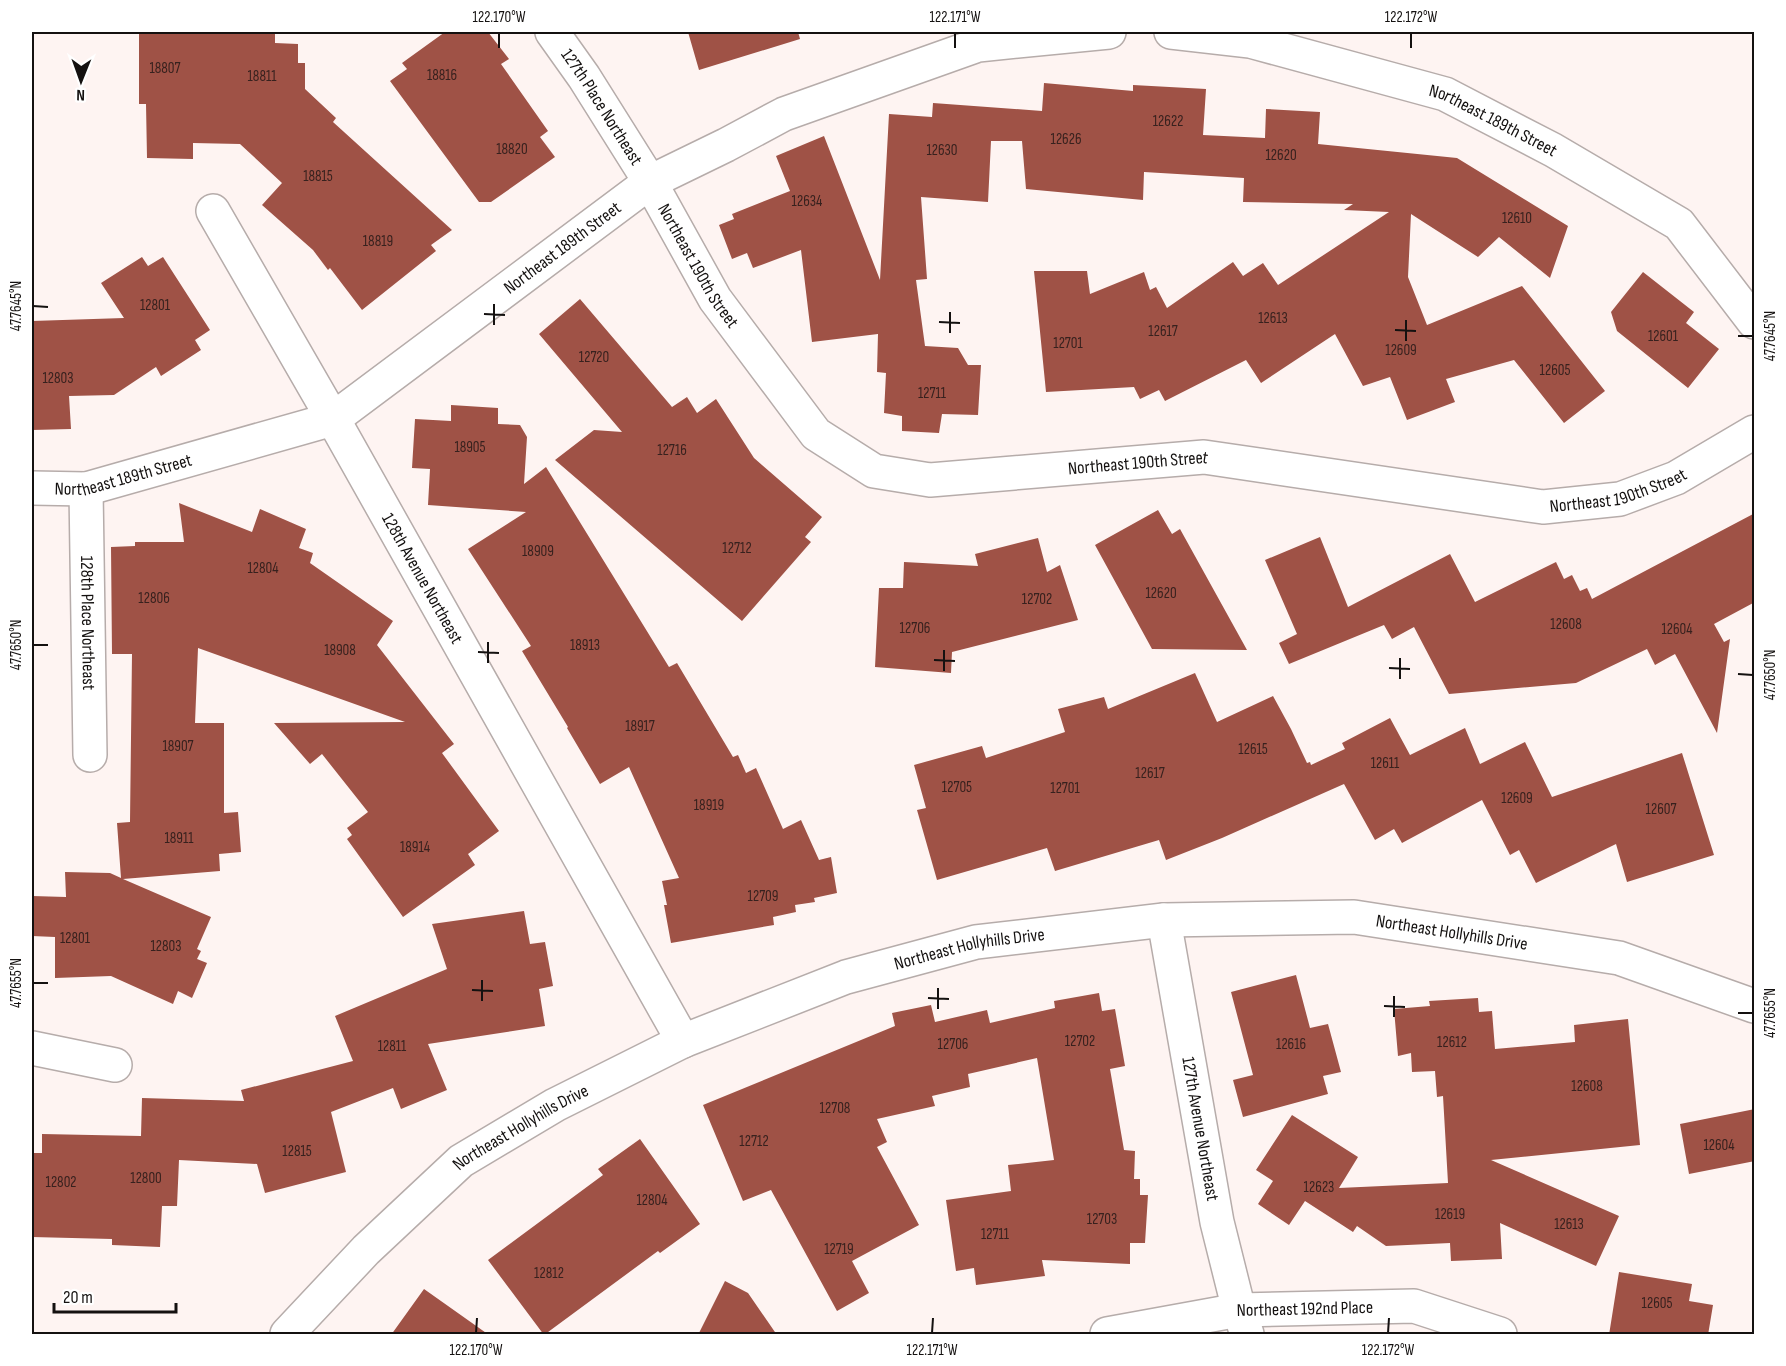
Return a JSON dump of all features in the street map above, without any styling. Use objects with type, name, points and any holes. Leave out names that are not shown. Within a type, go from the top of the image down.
[{"type":"street","name":"127th Place Northeast","points":[[552,32],[584,76],[650,182]]},
{"type":"street","name":"Northeast 189th Street","points":[[32,488],[86,489],[333,419],[650,182],[784,114],[978,45],[1109,32]]},
{"type":"street","name":"Northeast 189th Street","points":[[1171,32],[1250,41],[1445,94],[1553,150],[1679,224],[1755,322]]},
{"type":"street","name":"Northeast 190th Street","points":[[650,182],[715,299],[816,434],[874,471],[930,480],[1204,457],[1543,507],[1620,499],[1676,478],[1755,432]]},
{"type":"street","name":"128th Avenue Northeast","points":[[213,212],[333,419],[683,1041]]},
{"type":"street","name":"128th Place Northeast","points":[[86,489],[90,755]]},
{"type":"street","name":"Northeast Hollyhills Drive","points":[[288,1335],[366,1250],[461,1161],[555,1105],[683,1041],[846,977],[976,942],[1164,920],[1354,917],[1619,958],[1755,1006]]},
{"type":"street","name":"127th Avenue Northeast","points":[[1164,920],[1217,1222],[1243,1322]]},
{"type":"street","points":[[32,1048],[115,1065]]},
{"type":"street","name":"Northeast 192nd Place","points":[[1107,1335],[1414,1306],[1500,1335]]},
{"type":"building","points":[[139,32],[275,32],[275,43],[298,44],[298,63],[305,63],[305,89],[336,118],[333,122],[452,230],[431,245],[436,251],[362,310],[313,250],[262,205],[282,183],[240,144],[193,143],[193,159],[147,158],[146,104],[139,104]]},
{"type":"building","points":[[445,32],[488,32],[509,59],[501,64],[548,131],[540,137],[555,157],[491,202],[479,202],[390,81],[407,69],[402,63]]},
{"type":"building","points":[[688,32],[798,32],[800,39],[699,70]]},
{"type":"building","points":[[1044,83],[1133,91],[1133,85],[1206,89],[1203,135],[1265,138],[1266,109],[1320,112],[1318,144],[1457,158],[1568,226],[1550,278],[1499,237],[1478,257],[1411,214],[1408,277],[1427,325],[1522,286],[1605,391],[1564,423],[1514,360],[1446,379],[1455,402],[1407,420],[1390,377],[1363,386],[1335,334],[1261,383],[1246,360],[1165,401],[1159,390],[1140,399],[1134,387],[1046,392],[1034,271],[1087,271],[1090,294],[1144,272],[1150,290],[1156,287],[1167,308],[1233,262],[1243,276],[1263,263],[1278,285],[1389,212],[1344,210],[1353,204],[1243,202],[1244,178],[1144,172],[1143,200],[1026,189],[1022,141],[991,141],[988,202],[921,197],[927,279],[916,280],[925,346],[958,348],[968,365],[981,365],[978,415],[942,414],[939,433],[902,431],[902,416],[884,413],[886,373],[877,372],[878,334],[812,342],[801,250],[753,268],[747,253],[732,259],[719,225],[734,219],[732,214],[790,191],[776,156],[824,136],[880,280],[889,114],[932,117],[933,103],[1042,111]]},
{"type":"building","points":[[142,257],[148,266],[163,257],[210,330],[195,340],[201,350],[161,376],[156,367],[114,395],[69,396],[71,429],[32,430],[32,321],[124,318],[101,283]]},
{"type":"building","points":[[1643,272],[1694,312],[1686,323],[1719,349],[1688,388],[1617,331],[1611,312]]},
{"type":"building","points":[[580,299],[672,407],[687,397],[697,413],[716,399],[754,458],[822,517],[805,537],[811,542],[742,621],[555,460],[594,430],[622,432],[539,334]]},
{"type":"building","points":[[451,405],[498,408],[498,424],[520,425],[527,437],[524,484],[546,467],[669,667],[677,663],[733,757],[738,755],[746,773],[756,768],[783,829],[801,820],[819,860],[831,857],[837,893],[814,898],[815,902],[795,905],[796,912],[773,917],[774,925],[671,943],[662,881],[679,878],[629,767],[600,784],[522,651],[531,646],[468,549],[526,512],[428,505],[430,469],[412,468],[415,419],[451,421]]},
{"type":"building","points":[[179,503],[252,532],[260,509],[306,529],[299,548],[313,553],[310,563],[393,621],[377,645],[454,744],[442,753],[499,831],[468,854],[475,865],[403,917],[347,839],[352,835],[347,828],[368,812],[322,754],[310,764],[274,723],[405,722],[198,648],[195,723],[224,723],[224,813],[238,812],[241,852],[219,854],[220,871],[123,879],[211,917],[197,949],[201,951],[197,959],[207,963],[192,998],[178,991],[173,1004],[111,976],[55,978],[55,937],[32,936],[32,896],[66,897],[65,872],[110,873],[121,878],[117,823],[130,822],[132,654],[112,654],[111,547],[135,546],[135,542],[184,542]]},
{"type":"building","points":[[1158,510],[1172,534],[1180,529],[1247,650],[1152,649],[1095,545]]},
{"type":"building","points":[[1755,513],[1755,602],[1714,624],[1724,642],[1730,639],[1717,733],[1675,654],[1655,665],[1647,649],[1576,683],[1449,694],[1414,627],[1392,639],[1384,625],[1289,664],[1279,643],[1297,634],[1265,560],[1320,537],[1348,607],[1450,554],[1475,602],[1556,562],[1564,579],[1572,575],[1580,591],[1587,588],[1592,599]]},
{"type":"building","points":[[1038,538],[1047,572],[1060,565],[1078,620],[952,652],[951,673],[875,667],[879,588],[903,588],[904,562],[978,566],[975,554]]},
{"type":"building","points":[[1195,673],[1217,722],[1273,696],[1307,763],[1310,762],[1311,765],[1345,749],[1342,743],[1390,718],[1410,755],[1465,728],[1480,764],[1525,742],[1552,797],[1682,753],[1714,855],[1627,882],[1616,844],[1536,883],[1519,850],[1510,855],[1482,800],[1402,843],[1394,829],[1375,840],[1344,784],[1166,860],[1159,840],[1055,871],[1047,848],[937,880],[917,810],[926,808],[914,765],[982,746],[986,758],[1065,732],[1058,709],[1104,697],[1108,709]]},
{"type":"building","points":[[524,911],[530,944],[545,942],[553,986],[539,989],[545,1026],[428,1044],[447,1090],[401,1109],[393,1088],[331,1112],[346,1172],[265,1193],[257,1164],[179,1160],[177,1206],[162,1206],[160,1247],[112,1245],[112,1239],[32,1237],[32,1153],[42,1153],[42,1134],[141,1136],[142,1098],[244,1101],[241,1090],[353,1061],[335,1016],[447,969],[432,924]]},
{"type":"building","points":[[1296,975],[1310,1028],[1328,1024],[1341,1072],[1323,1076],[1328,1094],[1243,1117],[1233,1080],[1253,1075],[1231,992]]},
{"type":"building","points":[[1099,993],[1102,1011],[1115,1009],[1125,1066],[1110,1069],[1124,1150],[1135,1151],[1134,1179],[1140,1179],[1140,1195],[1148,1195],[1145,1243],[1130,1243],[1130,1264],[1042,1260],[1045,1276],[976,1285],[974,1268],[956,1271],[946,1200],[1011,1191],[1008,1165],[1054,1160],[1037,1058],[968,1074],[970,1087],[932,1096],[935,1106],[877,1119],[887,1142],[877,1147],[919,1225],[852,1261],[869,1293],[837,1311],[771,1190],[743,1201],[703,1105],[895,1026],[892,1013],[931,1005],[935,1022],[987,1010],[990,1023],[1055,1008],[1054,1001]]},
{"type":"building","points":[[1478,998],[1479,1012],[1492,1011],[1495,1049],[1575,1042],[1574,1025],[1628,1019],[1640,1145],[1491,1160],[1619,1216],[1596,1266],[1500,1223],[1502,1259],[1451,1261],[1450,1243],[1386,1246],[1357,1226],[1353,1232],[1305,1201],[1289,1225],[1258,1204],[1273,1181],[1256,1170],[1292,1115],[1358,1157],[1339,1188],[1448,1183],[1443,1096],[1437,1097],[1435,1071],[1412,1072],[1411,1053],[1398,1056],[1394,1009],[1430,1006],[1429,1001]]},
{"type":"building","points":[[1755,1109],[1755,1161],[1689,1174],[1680,1124]]},
{"type":"building","points":[[640,1139],[700,1224],[660,1253],[658,1251],[544,1335],[488,1260],[603,1175],[598,1169]]},
{"type":"building","points":[[1619,1272],[1692,1284],[1689,1301],[1713,1305],[1708,1335],[1609,1335]]},
{"type":"building","points":[[725,1281],[748,1293],[777,1335],[698,1335]]},
{"type":"building","points":[[424,1289],[489,1335],[391,1335]]}]
